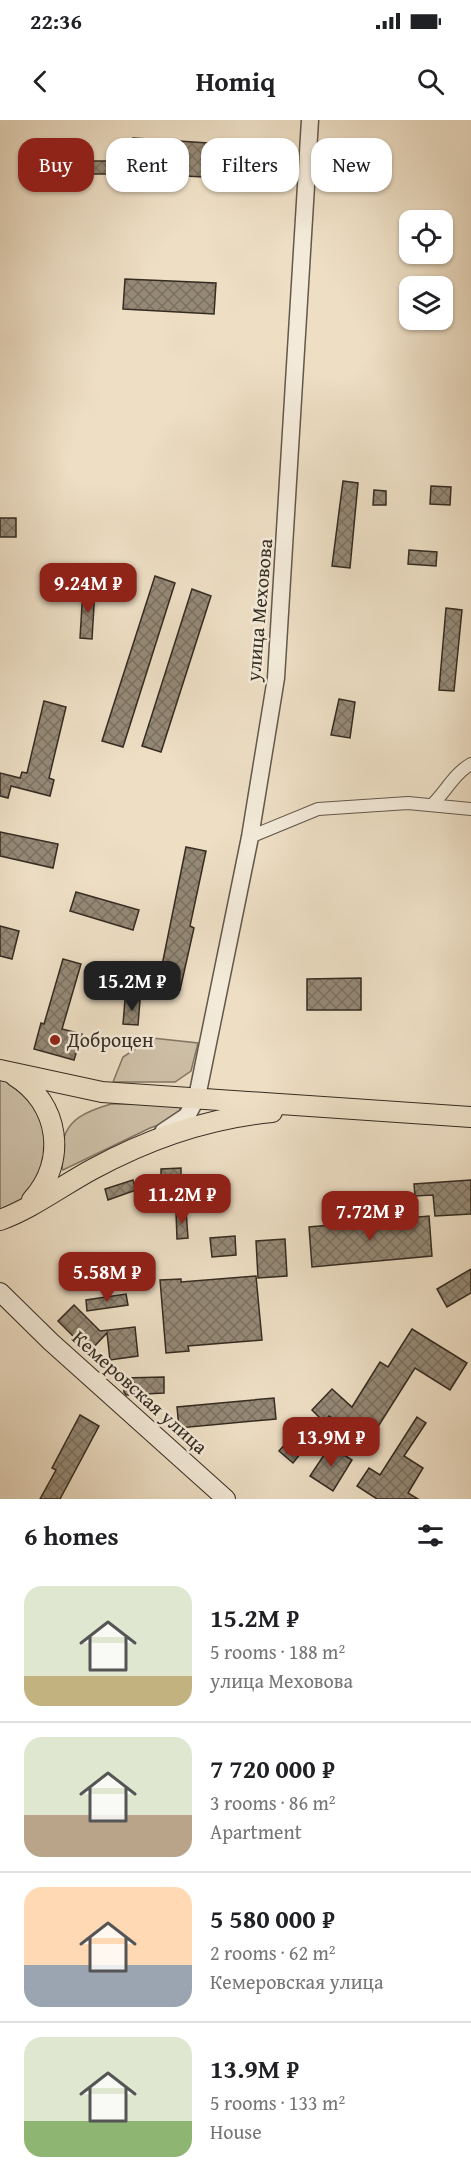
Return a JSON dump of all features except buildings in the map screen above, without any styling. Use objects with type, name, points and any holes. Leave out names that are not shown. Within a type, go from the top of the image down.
[{"type":"main road","points":[[3,1071],[102,1092],[471,1117]]},
{"type":"main road","points":[[3,1071],[28,1085],[45,1105],[54,1130],[54,1156],[46,1182],[39,1193],[19,1211]]},
{"type":"main road","points":[[0,1220],[94,1168],[147,1142],[194,1125],[237,1115],[281,1111],[362,1110]]},
{"type":"main road","name":"Кемеровская улица","points":[[0,1292],[51,1342],[226,1499]]},
{"type":"street","name":"улица Меховова","points":[[197,1097],[250,837],[276,678],[310,120]]},
{"type":"street","points":[[433,804],[448,789],[460,770],[471,764]]},
{"type":"street","points":[[250,837],[318,809],[366,804],[433,804],[471,809]]},
{"type":"street","points":[[147,1142],[187,1116],[197,1097]]},
{"type":"shaded area","points":[[152,1038],[198,1043],[191,1071],[175,1082],[113,1082],[123,1057]]},
{"type":"shaded area","points":[[0,1078],[17,1087],[30,1100],[39,1115],[44,1131],[45,1149],[42,1166],[35,1182],[22,1199],[0,1212]]},
{"type":"shaded area","points":[[111,1104],[180,1104],[180,1113],[173,1120],[150,1128],[63,1170],[60,1156],[64,1137],[72,1123],[86,1113]]},
{"type":"place","name":"Доброцен","points":[[55,1040]]}]
